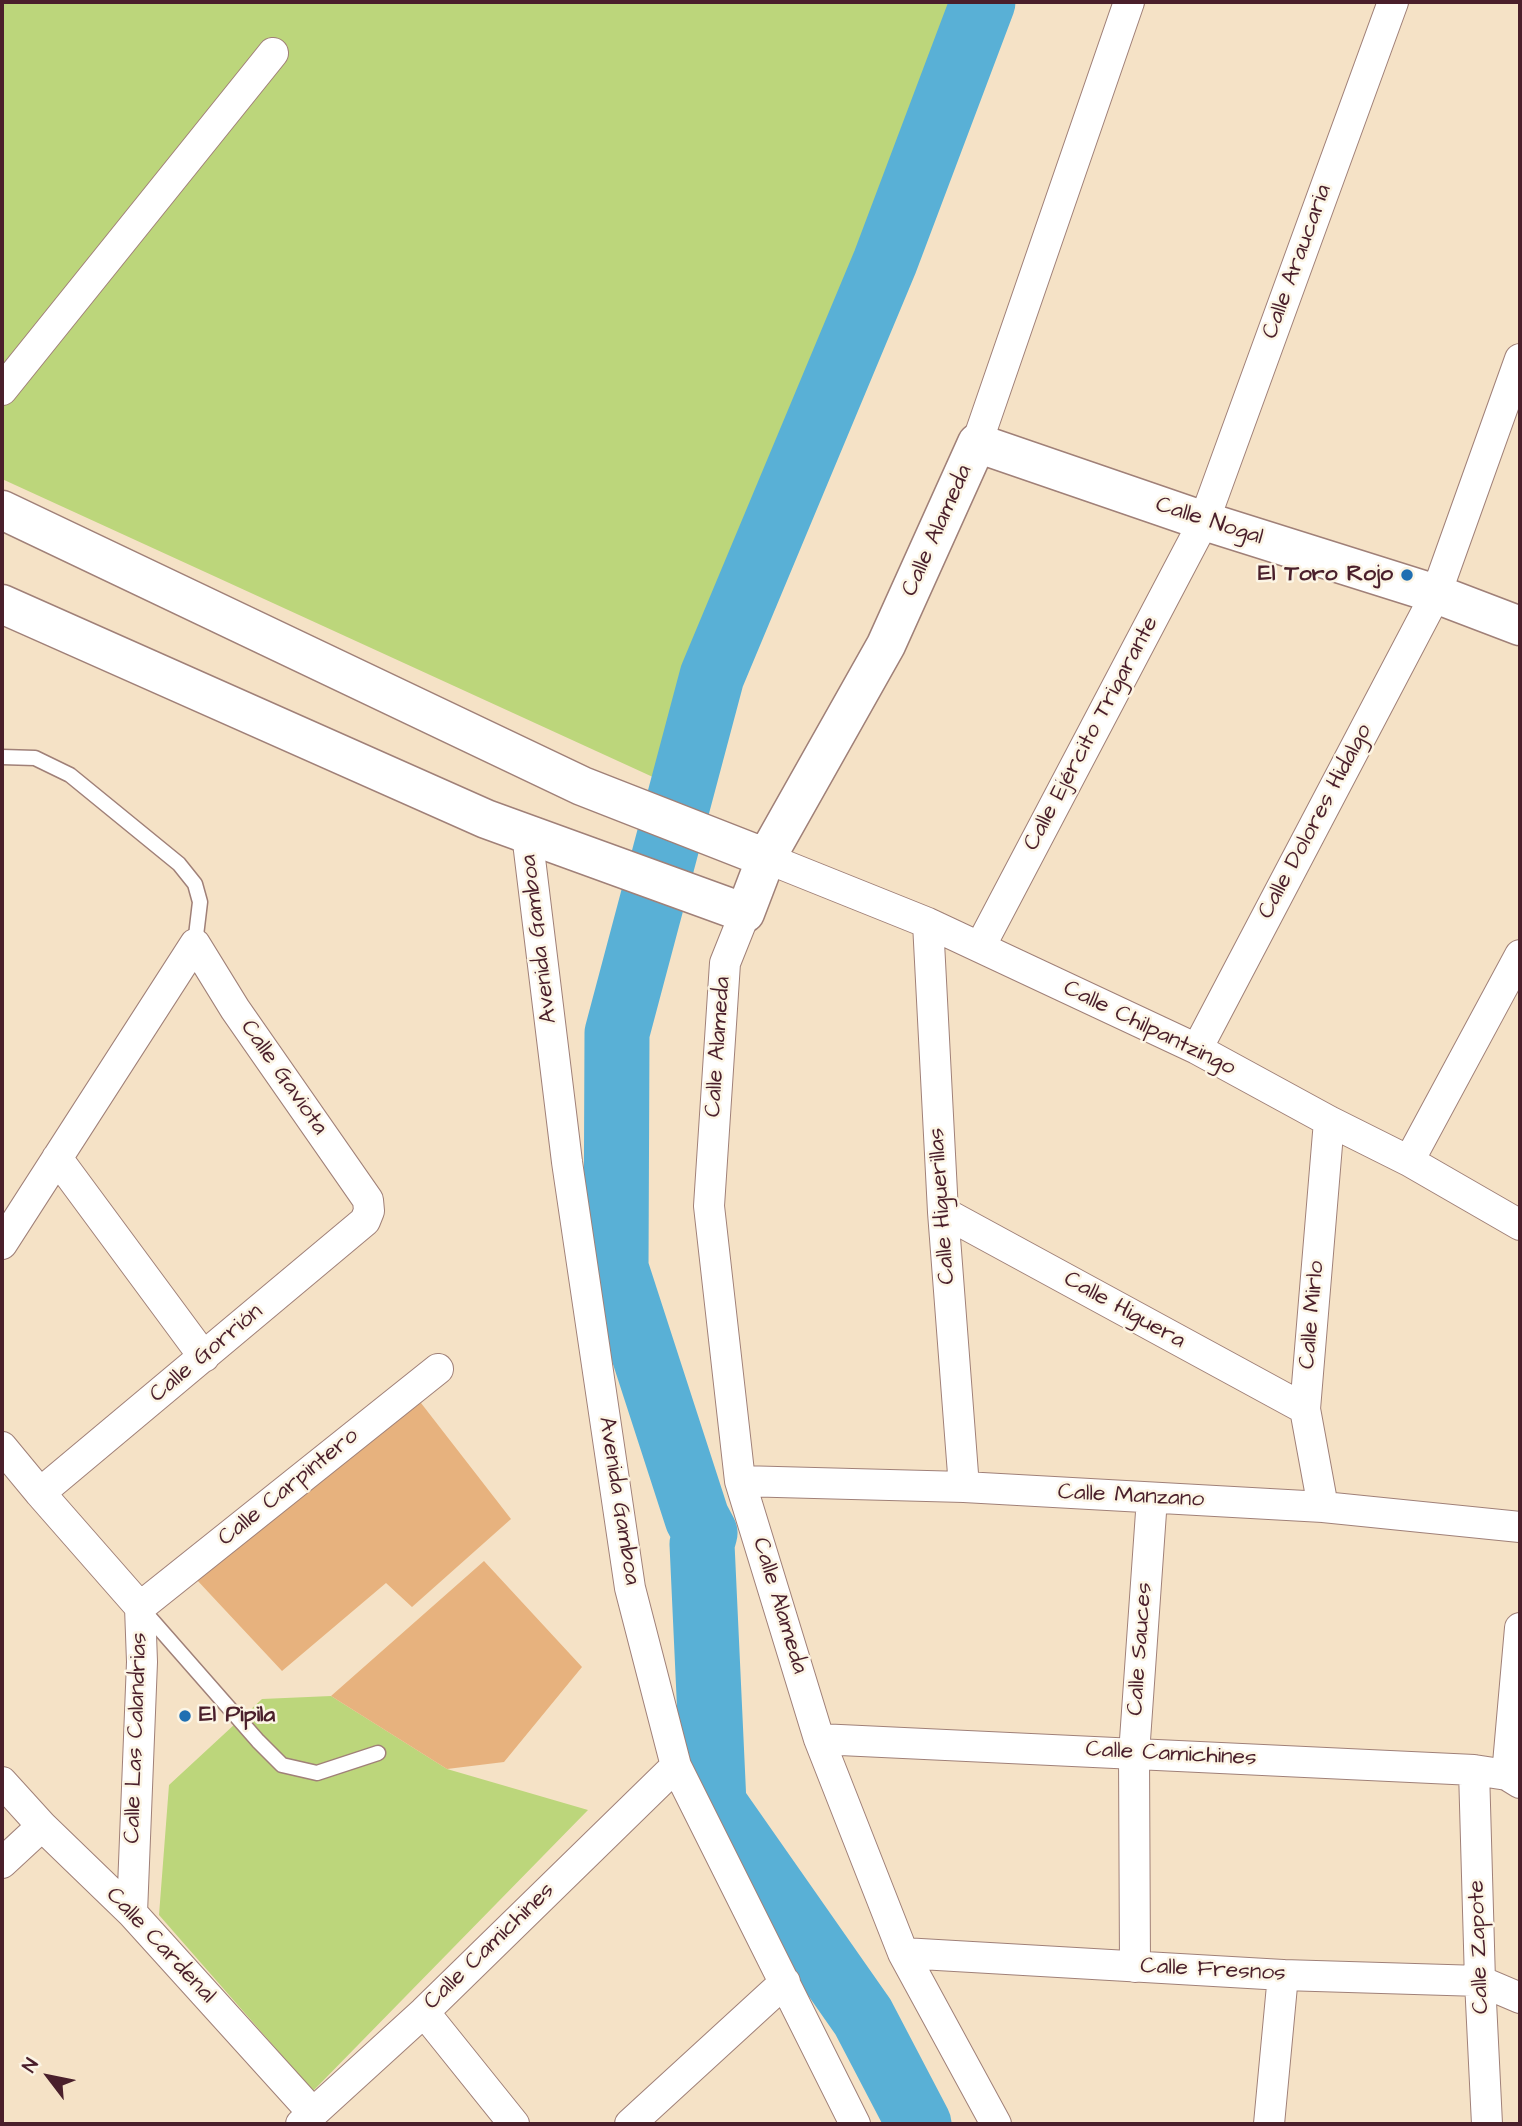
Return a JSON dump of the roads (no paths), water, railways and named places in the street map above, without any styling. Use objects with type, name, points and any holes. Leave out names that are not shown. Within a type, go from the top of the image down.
[{"type":"street","name":"Calle Alameda","points":[[996,2124],[903,1953],[819,1739],[740,1481],[709,1206],[725,963],[766,858],[886,645],[977,443],[1129,2]]},
{"type":"street","name":"Calle Araucaria","points":[[1204,522],[1393,2]]},
{"type":"street","points":[[2,390],[273,53]]},
{"type":"street","name":"Calle Dolores Hidalgo","points":[[1197,1049],[1436,594],[1520,359]]},
{"type":"street","name":"Calle Nogal","points":[[977,443],[1204,522],[1436,594],[1520,626]]},
{"type":"street","points":[[2,510],[582,786],[766,858]]},
{"type":"street","name":"Calle Ejército Trigarante","points":[[980,947],[1204,522]]},
{"type":"street","points":[[2,604],[474,813],[745,914]]},
{"type":"street","name":"Avenida Gamboa","points":[[527,834],[567,1162],[630,1588],[676,1766],[856,2124]]},
{"type":"street","name":"Calle Chilpantzingo","points":[[766,858],[928,923],[1197,1049],[1409,1161],[1520,1225]]},
{"type":"street","name":"Calle Higuerillas","points":[[928,923],[943,1213],[964,1487]]},
{"type":"street","points":[[2,1244],[195,944]]},
{"type":"street","name":"Calle Gaviota","points":[[195,944],[235,1009],[368,1200],[369,1211]]},
{"type":"street","points":[[1409,1161],[1520,955]]},
{"type":"street","name":"Calle Mirlo","points":[[1323,1507],[1305,1409],[1329,1121]]},
{"type":"street","points":[[57,1158],[204,1357]]},
{"type":"street","name":"Calle Gorrión","points":[[40,1493],[365,1221],[369,1211]]},
{"type":"street","name":"Calle Higuera","points":[[943,1213],[1305,1409]]},
{"type":"street","name":"Calle Carpintero","points":[[141,1607],[438,1369]]},
{"type":"street","name":"Calle Las Calandrias","points":[[2,1447],[141,1607],[142,1662],[132,1913]]},
{"type":"street","name":"Calle Manzano","points":[[740,1481],[964,1487],[1323,1507],[1520,1527]]},
{"type":"street","name":"Calle Sauces","points":[[1135,1967],[1134,1754],[1152,1498]]},
{"type":"street","points":[[1514,1779],[1520,1628]]},
{"type":"street","name":"Calle Camichines","points":[[819,1739],[1474,1770],[1514,1779]]},
{"type":"street","name":"Calle Camichines","points":[[307,2119],[424,2012],[676,1766]]},
{"type":"street","name":"Calle Zapote","points":[[1474,1770],[1487,2124]]},
{"type":"street","name":"Calle Cardenal","points":[[2,1782],[42,1826],[132,1913],[307,2119]]},
{"type":"street","points":[[2,1863],[42,1826]]},
{"type":"street","name":"Calle Fresnos","points":[[903,1953],[1283,1975],[1480,1981],[1520,1998]]},
{"type":"street","points":[[1269,2124],[1283,1975]]},
{"type":"street","points":[[630,2124],[785,1982]]},
{"type":"street","points":[[424,2012],[514,2124]]},
{"type":"lane","points":[[2,757],[35,758],[70,775],[179,864],[195,884],[200,902],[195,944]]},
{"type":"lane","points":[[141,1607],[282,1765],[317,1773],[378,1753]]},
{"type":"waterway","points":[[919,2124],[863,2017],[714,1804],[702,1544],[705,1533],[697,1518],[616,1268],[617,1033],[712,676],[885,262],[983,2]]},
{"type":"place","name":"El Toro Rojo","points":[[1407,575]]},
{"type":"place","name":"El Pipila","points":[[185,1716]]}]
